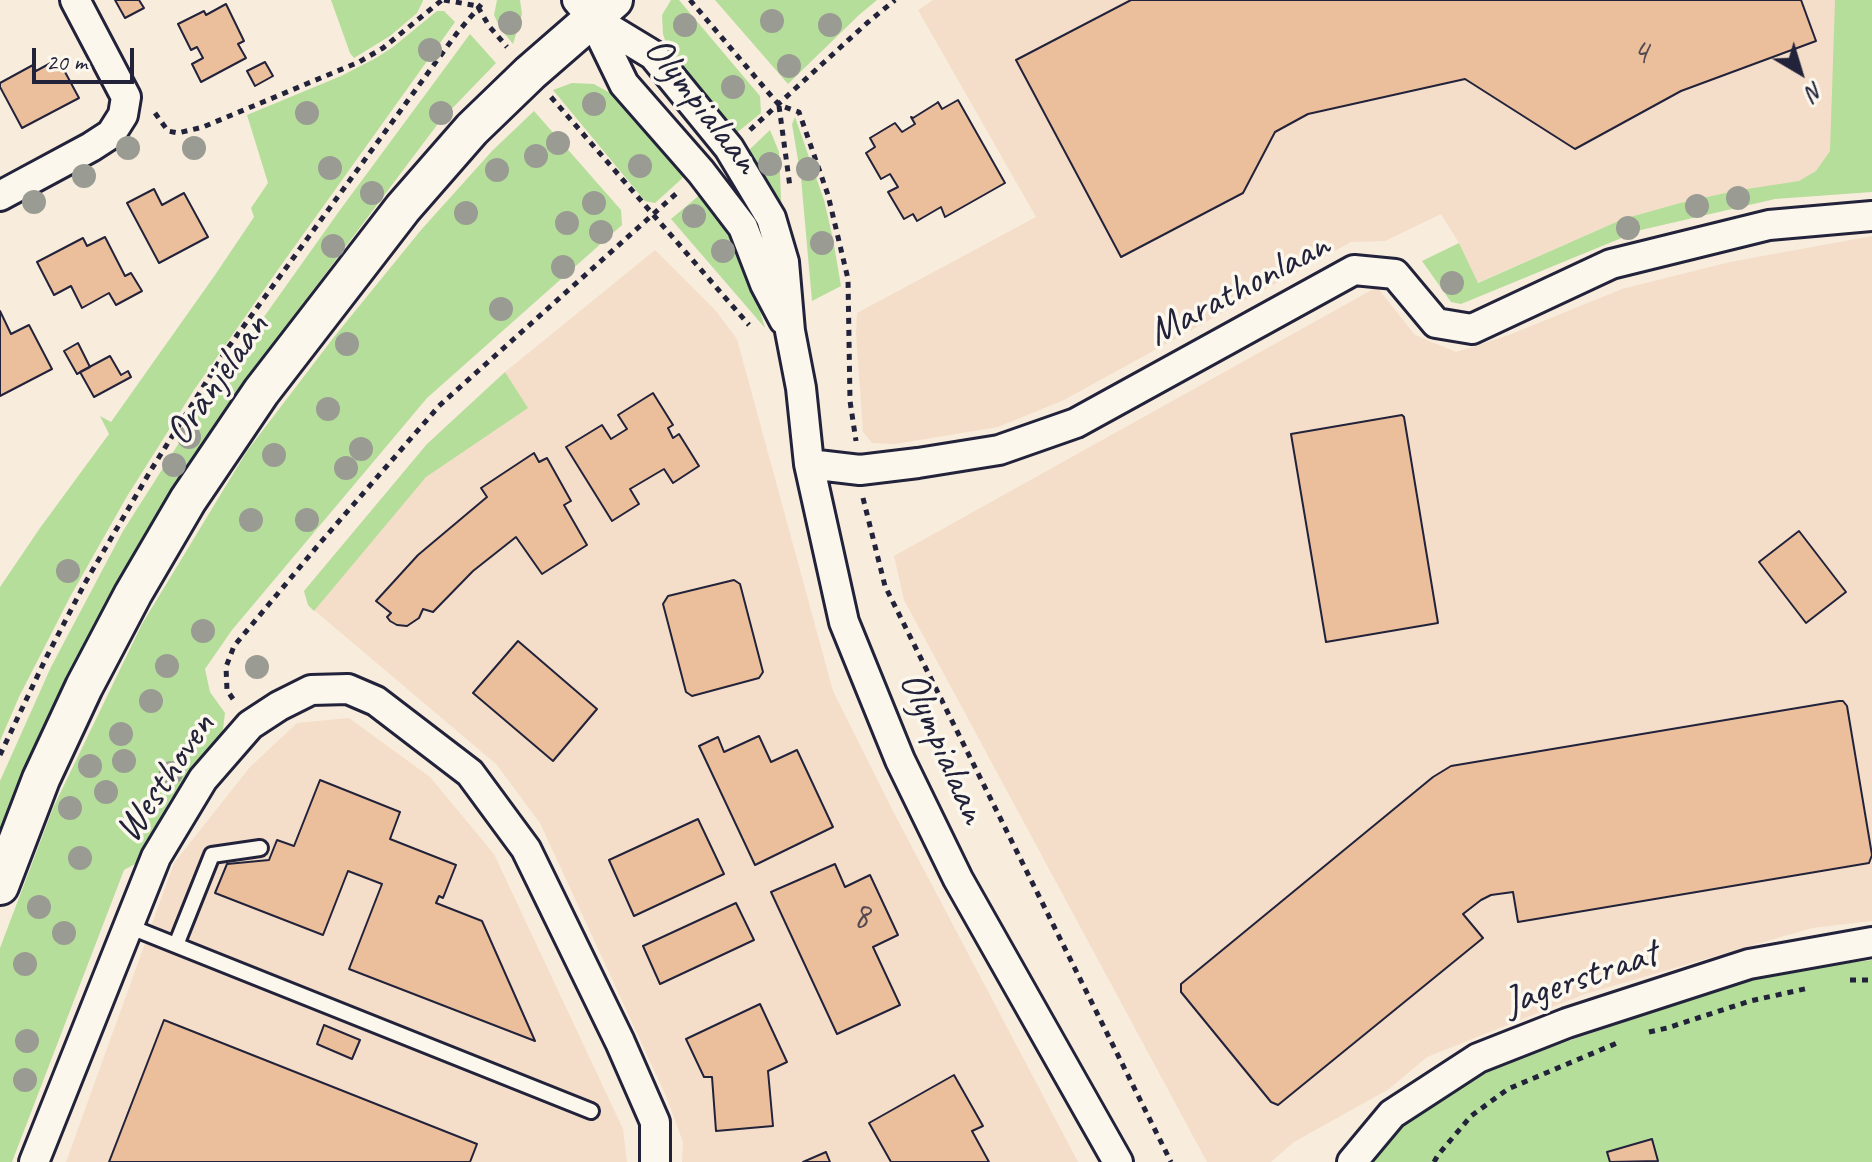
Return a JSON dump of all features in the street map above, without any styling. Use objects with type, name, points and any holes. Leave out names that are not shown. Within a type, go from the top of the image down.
[{"type":"street","points":[[0,196],[111,134],[123,115],[126,97],[75,0]]},
{"type":"street","name":"Oranjelaan","points":[[0,886],[41,779],[84,687],[188,500],[261,392],[403,208],[472,129],[594,6]]},
{"type":"street","name":"Olympialaan","points":[[594,6],[624,84],[701,172],[743,227],[765,284],[790,331]]},
{"type":"street","name":"Olympialaan","points":[[594,6],[653,55],[729,148],[771,218],[784,262],[790,331],[801,388],[809,464],[844,622],[900,760],[958,879],[1118,1162]]},
{"type":"street","name":"Marathonlaan","points":[[809,464],[860,470],[999,450],[1076,423],[1354,270],[1395,274],[1436,323],[1472,329],[1611,264],[1769,225],[1872,216]]},
{"type":"street","name":"Westhoven","points":[[34,1162],[156,857],[203,779],[250,725],[279,706],[311,690],[348,689],[376,701],[470,773],[526,849],[620,1042],[655,1122],[655,1162]]},
{"type":"street","name":"Jagerstraat","points":[[1352,1162],[1392,1114],[1478,1058],[1567,1023],[1749,964],[1872,942]]},
{"type":"lane","points":[[176,945],[212,855],[260,848]]},
{"type":"lane","points":[[128,926],[591,1111]]},
{"type":"path","points":[[126,97],[146,98],[168,131],[178,133],[203,127],[359,62],[383,48],[443,0],[481,2],[489,26],[758,334],[790,331]]},
{"type":"path","points":[[690,0],[779,105],[799,112],[828,195],[848,279],[850,401],[863,498],[885,586],[1171,1162]]},
{"type":"path","points":[[779,105],[895,0]]},
{"type":"path","name":"Oranjelaan","points":[[0,755],[85,583],[227,349],[481,2]]},
{"type":"path","points":[[250,725],[227,690],[226,667],[234,646],[439,406],[652,214]]},
{"type":"path","points":[[1845,980],[1872,980]]},
{"type":"path","points":[[1643,1034],[1750,1001],[1818,986]]},
{"type":"path","points":[[1434,1162],[1471,1116],[1508,1089],[1618,1042]]},
{"type":"shaded area","points":[[933,0],[1872,0],[1872,182],[1734,191],[1680,203],[1623,219],[1477,283],[1459,243],[1441,214],[1385,241],[1351,242],[1064,400],[998,427],[895,444],[872,443],[863,432],[857,313],[1036,217],[918,10]]},
{"type":"shaded area","points":[[1872,236],[1872,921],[1812,928],[1585,994],[1427,1057],[1389,1089],[1294,1142],[1271,1162],[1207,1162],[904,600],[894,556],[1377,287],[1415,335],[1456,352],[1509,335],[1622,289],[1730,262]]},
{"type":"shaded area","points":[[655,250],[716,311],[737,339],[833,691],[1078,1162],[682,1162],[683,1142],[666,1096],[540,823],[496,764],[308,605],[304,591],[427,444],[505,372]]},
{"type":"shaded area","points":[[349,718],[430,777],[494,854],[623,1129],[627,1162],[66,1162],[174,863],[250,767],[297,723]]},
{"type":"green space","points":[[331,0],[423,1],[417,13],[390,36],[354,58]]},
{"type":"green space","points":[[497,0],[520,0],[522,14],[513,44],[494,15]]},
{"type":"green space","points":[[671,0],[679,0],[760,96],[761,113],[734,135],[671,57],[663,34],[662,15]]},
{"type":"green space","points":[[715,0],[877,0],[788,84]]},
{"type":"green space","points":[[1835,0],[1872,0],[1872,192],[1775,199],[1641,230],[1461,304],[1451,302],[1422,261],[1459,243],[1478,283],[1623,219],[1734,191],[1799,181],[1816,171],[1830,151]]},
{"type":"green space","points":[[437,11],[444,11],[455,22],[194,390],[126,498],[70,597],[0,741],[0,587],[109,434],[100,416],[111,422],[254,217],[251,208],[268,183],[247,115],[376,58]]},
{"type":"green space","points":[[470,34],[496,63],[440,121],[226,406],[152,525],[82,650],[0,835],[0,781],[51,667],[123,531],[219,380]]},
{"type":"green space","points":[[572,83],[594,84],[610,93],[687,174],[655,203],[645,201],[553,90]]},
{"type":"green space","points":[[534,111],[621,210],[622,225],[427,398],[232,630],[205,669],[210,692],[225,713],[222,737],[170,800],[135,864],[124,870],[12,1162],[0,1162],[0,948],[53,808],[142,624],[247,451],[334,337],[421,230],[492,151]]},
{"type":"green space","points":[[795,117],[824,200],[841,286],[812,301],[801,178],[792,124]]},
{"type":"green space","points":[[770,130],[779,152],[782,220],[747,152]]},
{"type":"green space","points":[[702,193],[717,210],[736,241],[765,328],[671,219]]},
{"type":"green space","points":[[505,372],[528,408],[426,477],[314,611],[308,605],[304,591],[427,444]]},
{"type":"green space","points":[[1872,960],[1872,1162],[1366,1162],[1420,1110],[1480,1072],[1748,981],[1793,970]]},
{"type":"building","points":[[115,0],[139,0],[144,8],[125,18]]},
{"type":"building","points":[[1131,0],[1801,0],[1816,41],[1681,91],[1575,149],[1465,79],[1308,114],[1275,132],[1243,193],[1121,257],[1016,60]]},
{"type":"building","points":[[226,4],[244,41],[238,44],[246,58],[201,82],[192,64],[203,58],[197,47],[191,50],[178,24],[204,11],[206,15]]},
{"type":"building","points":[[58,59],[79,98],[22,128],[0,83],[33,65],[36,71]]},
{"type":"building","points":[[265,62],[273,76],[255,86],[247,71]]},
{"type":"building","points":[[958,100],[1005,183],[945,217],[941,207],[917,221],[913,214],[904,219],[888,192],[898,187],[890,174],[881,179],[866,153],[875,147],[870,138],[895,123],[902,132],[915,124],[911,117],[938,102],[942,109]]},
{"type":"building","points":[[154,189],[162,205],[184,193],[208,237],[159,263],[127,203]]},
{"type":"building","points":[[105,237],[125,276],[131,273],[142,291],[116,305],[109,293],[82,308],[71,286],[54,295],[37,262],[83,238],[87,246]]},
{"type":"building","points":[[0,311],[11,334],[29,325],[52,369],[0,396]]},
{"type":"building","points":[[78,343],[90,367],[77,374],[64,351]]},
{"type":"building","points":[[110,356],[121,375],[128,371],[131,377],[94,397],[80,372]]},
{"type":"building","points":[[653,393],[673,425],[668,428],[673,438],[679,434],[699,466],[673,483],[664,469],[630,489],[639,504],[612,521],[566,447],[602,425],[611,439],[627,429],[618,415]]},
{"type":"building","points":[[1402,415],[1438,623],[1326,642],[1291,434]]},
{"type":"building","points":[[534,453],[539,462],[547,458],[571,501],[564,505],[587,545],[542,574],[516,537],[473,571],[433,612],[423,609],[419,618],[407,626],[390,621],[387,617],[391,613],[376,601],[418,555],[487,497],[481,488]]},
{"type":"building","points":[[1799,531],[1846,592],[1806,623],[1759,562]]},
{"type":"building","points":[[734,580],[740,584],[763,672],[759,678],[692,696],[686,692],[663,604],[668,596]]},
{"type":"building","points":[[518,641],[597,709],[553,761],[473,693]]},
{"type":"building","points":[[1839,701],[1847,706],[1872,855],[1869,863],[1518,922],[1513,892],[1491,895],[1463,914],[1483,938],[1278,1105],[1271,1102],[1181,992],[1181,984],[1433,777],[1451,766]]},
{"type":"building","points":[[759,736],[771,762],[797,750],[833,827],[755,865],[699,746],[718,737],[724,752]]},
{"type":"building","points":[[320,780],[400,812],[390,839],[456,865],[443,898],[439,896],[436,903],[482,921],[535,1041],[349,969],[382,884],[348,871],[323,935],[215,893],[227,864],[269,860],[277,840],[294,846]]},
{"type":"building","points":[[698,819],[724,874],[634,916],[609,860]]},
{"type":"building","points":[[835,864],[845,887],[870,875],[898,935],[873,947],[900,1005],[837,1034],[771,892]]},
{"type":"building","points":[[736,903],[754,940],[660,984],[643,946]]},
{"type":"building","points":[[760,1004],[787,1062],[768,1071],[773,1126],[716,1131],[712,1077],[704,1077],[686,1039]]},
{"type":"building","points":[[164,1020],[477,1144],[470,1162],[109,1162]]},
{"type":"building","points":[[324,1025],[360,1040],[352,1059],[317,1044]]},
{"type":"building","points":[[954,1075],[983,1126],[972,1131],[989,1162],[891,1162],[869,1123]]},
{"type":"building","points":[[1652,1139],[1658,1161],[1610,1162],[1607,1152]]},
{"type":"building","points":[[826,1152],[830,1162],[803,1162]]}]
